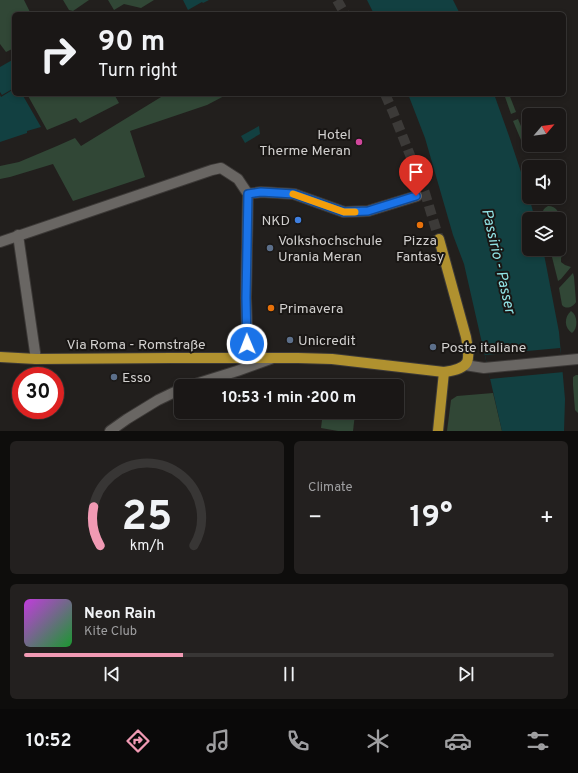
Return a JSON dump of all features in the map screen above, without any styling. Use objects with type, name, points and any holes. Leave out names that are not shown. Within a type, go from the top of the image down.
[{"type":"main road","points":[[438,431],[444,372],[457,370],[465,365],[468,361],[469,352],[439,239]]},
{"type":"main road","name":"Via Roma - Romstraße","points":[[0,357],[40,359],[332,359],[444,372]]},
{"type":"street","points":[[0,242],[221,168],[238,179],[248,194],[246,298],[248,358]]},
{"type":"street","points":[[248,194],[261,192],[294,194],[344,212],[368,211],[416,196]]},
{"type":"street","points":[[18,235],[33,332],[40,359]]},
{"type":"street","points":[[211,379],[273,358]]},
{"type":"street","points":[[465,365],[485,367],[578,359]]},
{"type":"street","points":[[110,431],[158,400],[174,392]]},
{"type":"green space","points":[[0,0],[24,0],[30,12],[12,12],[12,49],[6,52],[0,44]]},
{"type":"green space","points":[[63,0],[89,0],[73,11],[69,10]]},
{"type":"green space","points":[[108,0],[154,0],[141,8],[124,4],[114,10]]},
{"type":"green space","points":[[28,96],[115,96],[119,103],[80,123],[76,118],[47,130]]},
{"type":"green space","points":[[163,96],[224,96],[207,105],[130,131],[145,177],[73,201],[53,164],[0,179],[0,166],[19,162],[75,138],[81,146]]},
{"type":"green space","points":[[505,96],[510,96],[516,112],[511,114]]},
{"type":"green space","points":[[518,119],[522,128],[522,140],[521,140],[513,121]]},
{"type":"green space","points":[[548,206],[552,207],[558,212],[543,212]]},
{"type":"green space","points":[[552,256],[562,256],[561,262],[571,267],[558,281]]},
{"type":"green space","points":[[573,273],[576,302],[567,308],[562,305],[559,288]]},
{"type":"green space","points":[[571,311],[576,319],[576,325],[572,333],[566,325],[567,316]]},
{"type":"green space","points":[[578,375],[578,413],[575,410],[573,385],[573,377]]},
{"type":"green space","points":[[493,393],[502,431],[447,431],[451,400],[457,396]]},
{"type":"green space","points":[[322,419],[354,419],[353,431],[338,431],[321,428]]},
{"type":"water","points":[[183,0],[209,0],[203,3],[202,2],[188,10]]},
{"type":"water","points":[[367,0],[453,0],[459,12],[373,12]]},
{"type":"water","points":[[12,60],[12,89],[2,95],[0,92],[0,67]]},
{"type":"water","points":[[12,90],[12,96],[23,96],[41,127],[0,142],[0,95],[1,97]]},
{"type":"water","name":"Passirio - Passer","points":[[409,96],[495,96],[522,175],[522,204],[531,204],[533,212],[522,212],[522,256],[544,256],[559,332],[565,399],[564,431],[502,431],[464,264],[453,235],[425,138]]},
{"type":"water","points":[[259,126],[260,134],[245,143],[241,136]]},
{"type":"pier","points":[[560,348],[564,372],[490,379],[485,355]]},
{"type":"tunnel","points":[[337,0],[344,12]]},
{"type":"tunnel","points":[[386,96],[425,193],[439,239]]},
{"type":"slow traffic","points":[[293,194],[344,212],[355,212]]},
{"type":"place","name":"Hotel Therme Meran","points":[[359,142]]},
{"type":"place","name":"NKD","points":[[298,220]]},
{"type":"place","name":"Pizza Fantasy","points":[[420,225]]},
{"type":"place","name":"Volkshochschule Urania Meran","points":[[270,248]]},
{"type":"place","name":"Primavera","points":[[271,308]]},
{"type":"place","name":"Unicredit","points":[[290,340]]},
{"type":"place","name":"Poste italiane","points":[[433,347]]},
{"type":"place","name":"Esso","points":[[114,377]]},
{"type":"route","points":[[247,344],[246,298],[248,194],[261,192],[294,194],[344,212],[368,211],[416,196]]}]
